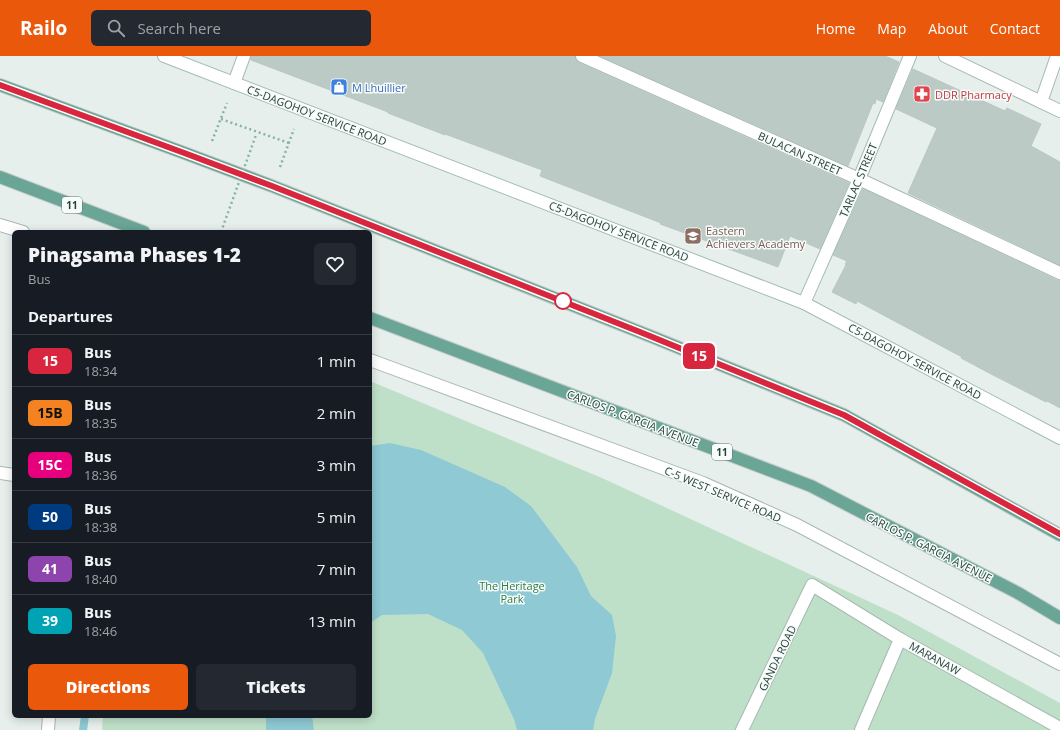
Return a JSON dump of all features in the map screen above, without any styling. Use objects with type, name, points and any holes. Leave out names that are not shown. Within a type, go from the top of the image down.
[{"type":"main road","points":[[0,85],[272,186],[640,332],[844,415],[1060,534]]},
{"type":"main road","name":"11","points":[[0,177],[139,230]]},
{"type":"main road","name":"CARLOS P. GARCIA AVENUE","points":[[372,319],[811,486],[1018,593],[1060,618]]},
{"type":"street","name":"C5-DAGOHOY SERVICE ROAD","points":[[164,56],[804,303],[1060,438]]},
{"type":"street","points":[[234,83],[244,56]]},
{"type":"street","name":"BULACAN STREET","points":[[582,56],[859,179],[1060,273]]},
{"type":"street","name":"TARLAC STREET","points":[[804,303],[859,179],[910,56]]},
{"type":"street","points":[[945,56],[1060,111]]},
{"type":"street","points":[[1041,102],[1057,56]]},
{"type":"street","points":[[0,224],[17,230]]},
{"type":"street","name":"C-5 WEST SERVICE ROAD","points":[[372,361],[703,483],[797,525],[1060,664]]},
{"type":"street","points":[[0,473],[12,475]]},
{"type":"street","name":"MARANAW","points":[[812,585],[900,639],[1060,728]]},
{"type":"street","name":"GANDA ROAD","points":[[742,730],[812,585]]},
{"type":"street","points":[[861,730],[900,639]]},
{"type":"street","points":[[48,730],[49,718]]},
{"type":"path","points":[[204,160],[234,83]]},
{"type":"path","points":[[272,186],[301,108]]},
{"type":"path","points":[[221,119],[257,133],[289,143]]},
{"type":"path","points":[[222,230],[257,133]]},
{"type":"green space","name":"The Heritage Park","points":[[372,382],[602,478],[898,615],[1060,703],[1060,730],[102,730],[103,718],[372,718]]},
{"type":"water","points":[[390,443],[421,450],[505,487],[531,506],[577,567],[591,596],[612,615],[616,636],[612,673],[595,719],[593,730],[517,730],[514,719],[483,653],[462,630],[428,614],[382,615],[372,622],[372,446]]},
{"type":"water","points":[[266,718],[312,718],[314,730],[266,730]]},
{"type":"building","points":[[251,56],[575,56],[579,63],[849,183],[820,249],[790,236],[778,267],[660,224],[661,223],[540,176],[542,170],[445,135],[251,60]]},
{"type":"building","points":[[600,56],[885,56],[899,62],[883,102],[876,99],[875,104],[873,103],[848,166]]},
{"type":"building","points":[[913,69],[1005,111],[1007,108],[1041,124],[1031,146],[1060,162],[1060,265],[908,193],[937,128],[896,109]]},
{"type":"building","points":[[863,189],[1057,280],[1060,280],[1060,408],[991,374],[857,301],[856,304],[832,292],[847,261],[833,255]]},
{"type":"waterway","points":[[83,730],[85,718]]},
{"type":"bus line","name":"15","points":[[0,85],[272,186],[640,332],[844,415],[1060,534]]},
{"type":"place","name":"M Lhuillier","points":[[339,87]]},
{"type":"place","name":"DDR Pharmacy","points":[[922,94]]},
{"type":"place","name":"Eastern Achievers Academy","points":[[693,236]]}]
